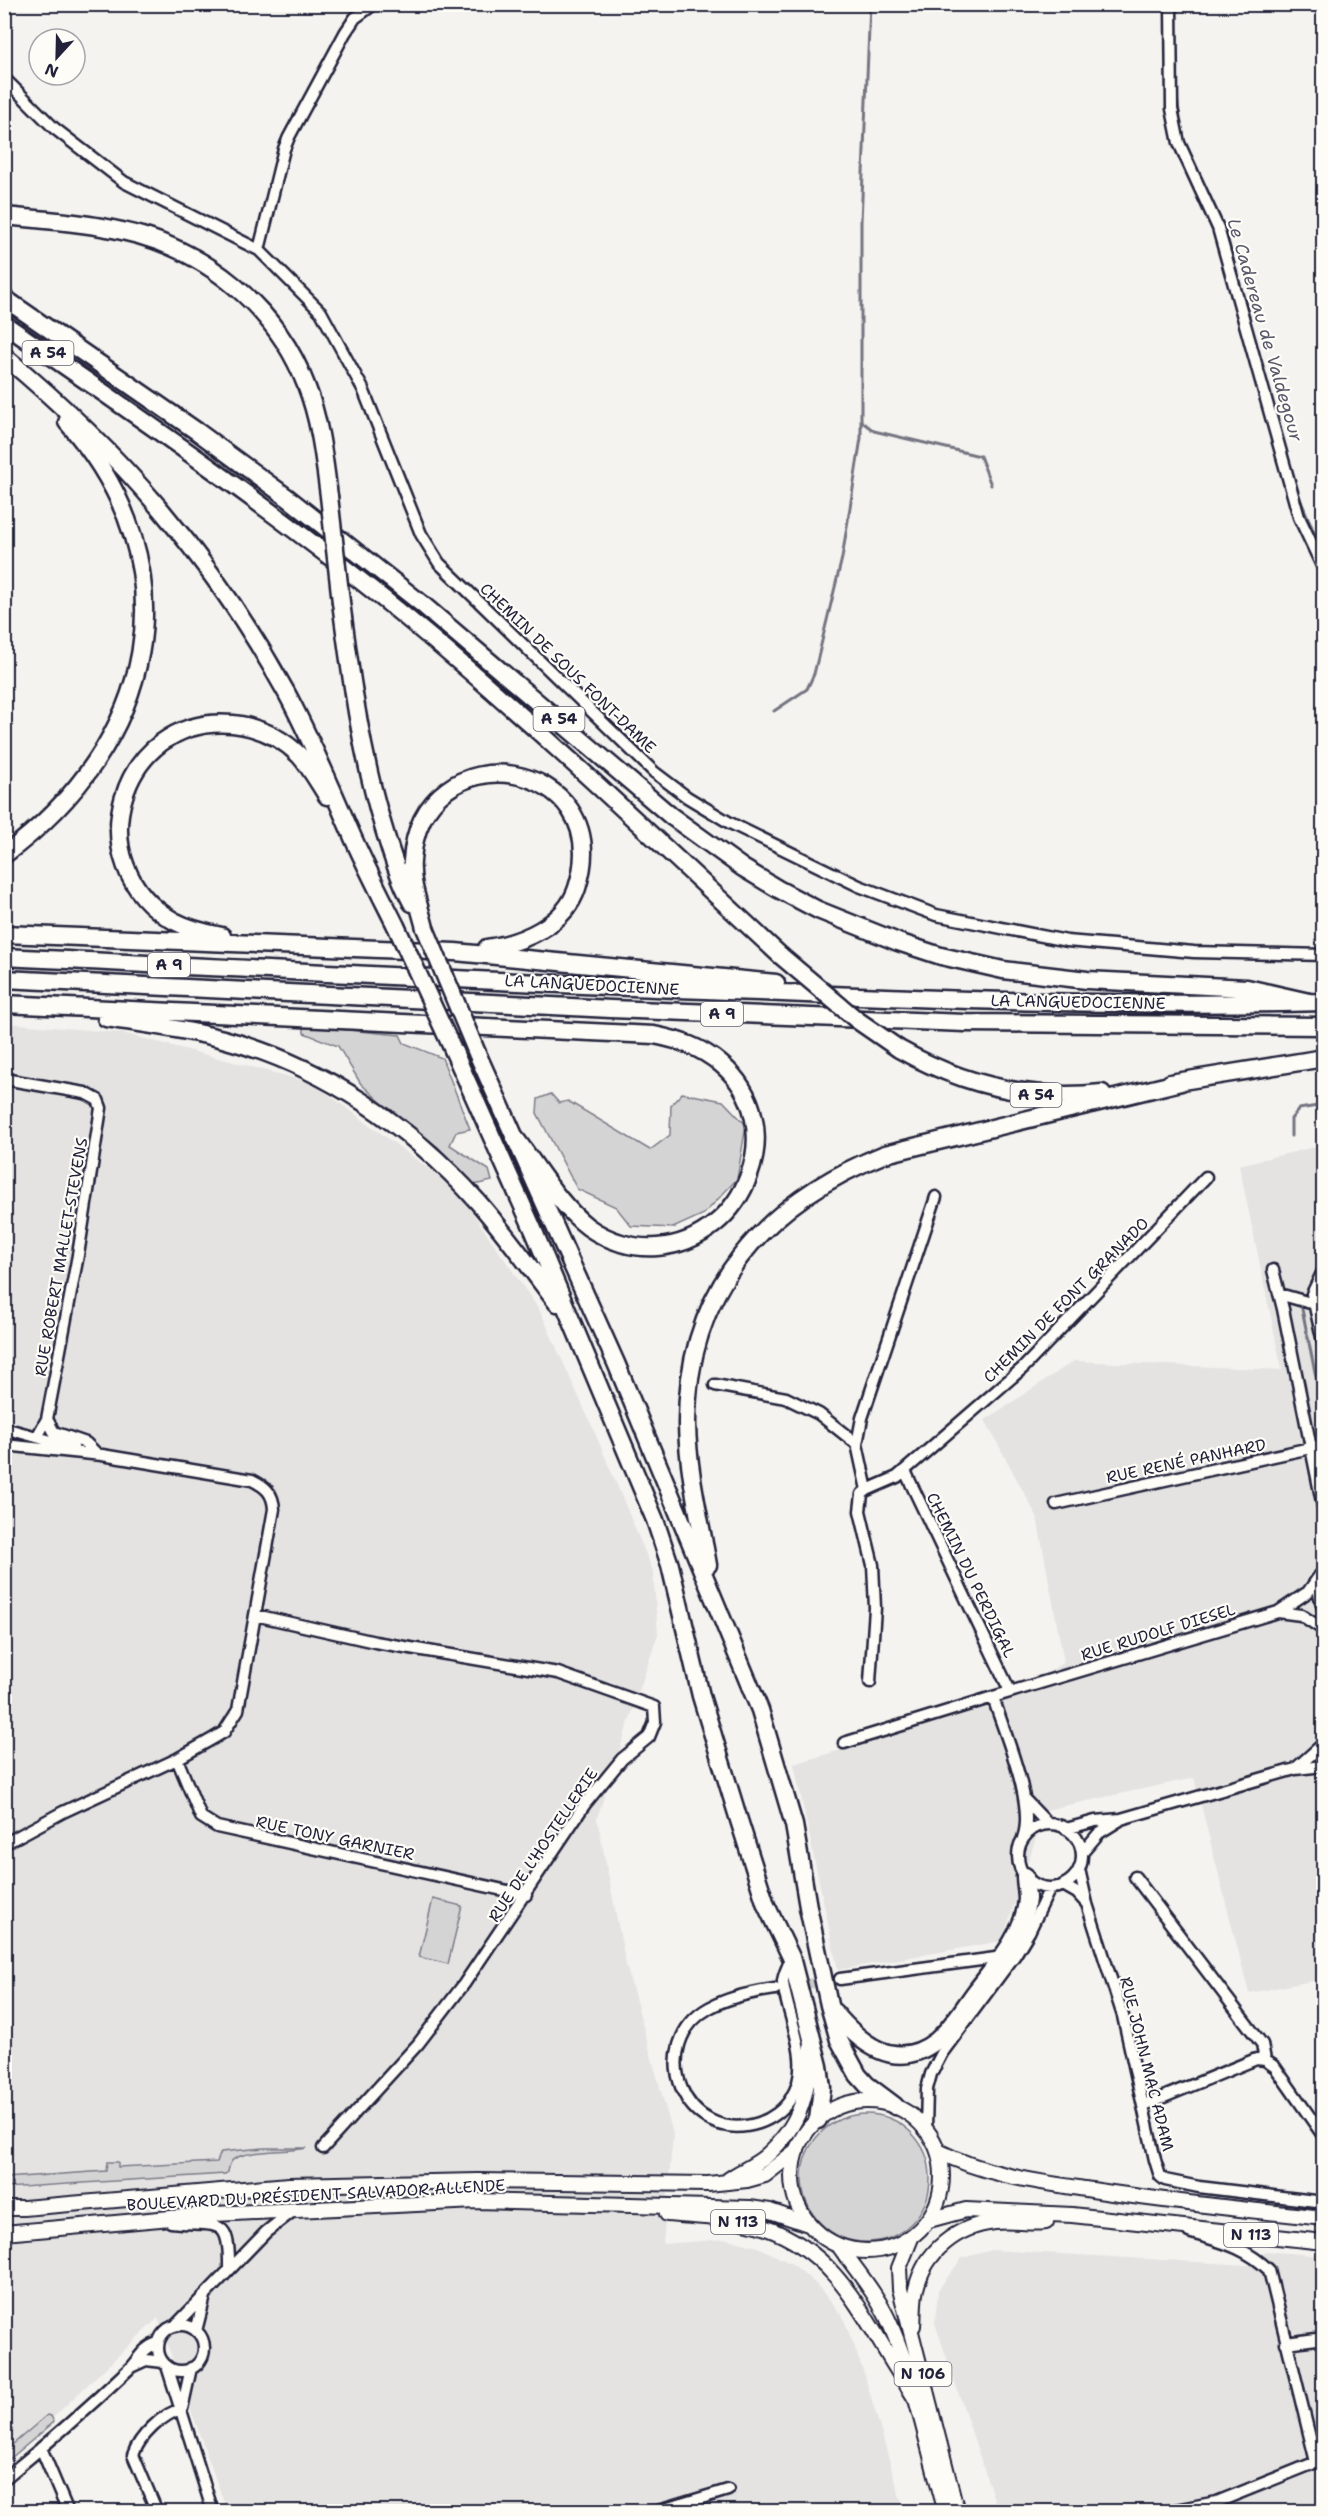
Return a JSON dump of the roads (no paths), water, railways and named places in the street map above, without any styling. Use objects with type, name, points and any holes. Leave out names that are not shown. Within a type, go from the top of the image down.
[{"type":"highway","points":[[4,216],[105,228],[154,240],[194,258],[233,284],[254,303],[283,340],[306,383],[321,437],[357,720],[371,786],[404,888],[425,928],[477,1053],[621,1374],[760,1710],[788,1803],[829,2005],[839,2040],[848,2060],[867,2085],[895,2106]]},
{"type":"highway","name":"A 54","points":[[4,298],[189,426],[288,498],[423,604],[671,816],[743,868],[778,889],[818,910],[898,942],[940,956],[1003,970],[1087,980],[1247,988],[1316,1002]]},
{"type":"highway","name":"A 54","points":[[4,324],[91,383],[247,495],[408,619],[570,761],[781,956],[857,1020],[899,1049],[931,1067],[969,1081],[1010,1092],[1035,1095],[1083,1095],[1181,1082],[1323,1058]]},
{"type":"highway","points":[[4,356],[71,413],[124,466],[182,533],[243,620],[286,693],[321,761],[354,841],[396,926],[533,1229],[655,1520],[670,1565],[701,1696],[721,1765],[766,1905],[791,1957],[819,2066],[822,2088],[818,2120]]},
{"type":"highway","points":[[4,855],[56,811],[100,756],[110,740],[128,699],[140,655],[143,633],[144,590],[140,562],[134,535],[118,497],[90,450],[23,371]]},
{"type":"highway","points":[[252,942],[217,935],[172,920],[148,901],[127,869],[119,843],[120,806],[129,783],[150,752],[169,738],[205,725],[233,724],[264,732],[288,745],[310,769],[354,841]]},
{"type":"highway","points":[[425,928],[411,863],[414,839],[422,818],[443,793],[474,777],[499,772],[537,780],[554,793],[567,805],[580,835],[583,852],[582,874],[575,895],[548,925],[527,938],[507,945],[455,952]]},
{"type":"highway","points":[[4,934],[194,943],[252,942],[455,952],[741,979],[883,997]]},
{"type":"highway","name":"LA LANGUEDOCIENNE","points":[[4,957],[883,997],[1135,1003],[1316,1002]]},
{"type":"highway","name":"LA LANGUEDOCIENNE","points":[[4,980],[587,1008],[965,1023],[1323,1026]]},
{"type":"highway","points":[[4,1004],[136,1022],[224,1039],[276,1058],[343,1090],[409,1135],[466,1188],[559,1305],[579,1339]]},
{"type":"highway","points":[[4,1004],[654,1035],[687,1044],[722,1065],[740,1087],[755,1131],[753,1162],[748,1179],[725,1217],[690,1240],[651,1248],[618,1242],[589,1227],[565,1204],[516,1139]]},
{"type":"highway","points":[[715,1600],[689,1456],[687,1419],[690,1377],[698,1342],[715,1299],[737,1262],[760,1233],[810,1191],[848,1169],[885,1154],[1181,1082]]},
{"type":"highway","points":[[829,2005],[850,2032],[871,2047],[895,2053],[920,2050],[936,2041],[1007,1956],[1022,1923],[1027,1899],[1024,1876]]},
{"type":"main road","points":[[725,2182],[768,2155],[797,2117],[808,2087],[812,2043]]},
{"type":"main road","points":[[860,2101],[876,2101],[895,2106],[910,2114],[926,2128],[938,2151],[943,2174],[939,2200],[929,2220],[912,2238],[887,2249],[864,2252],[839,2246],[825,2239],[808,2224],[797,2204],[792,2186],[792,2168],[797,2150],[809,2130],[825,2114],[841,2105],[860,2101]]},
{"type":"main road","name":"BOULEVARD DU PRÉSIDENT SALVADOR ALLENDE","points":[[4,2208],[289,2185],[478,2181],[725,2182],[765,2175],[797,2150]]},
{"type":"main road","name":"N 113","points":[[938,2151],[971,2167],[1016,2178],[1189,2205],[1323,2218]]},
{"type":"main road","name":"BOULEVARD DU PRÉSIDENT SALVADOR ALLENDE","points":[[4,2233],[148,2219],[476,2201],[750,2208],[770,2211],[808,2224]]},
{"type":"main road","name":"N 113","points":[[476,2201],[583,2211],[667,2214],[729,2220],[765,2227],[793,2241],[834,2273],[856,2300],[916,2400]]},
{"type":"main road","name":"N 113","points":[[929,2220],[966,2210],[1072,2216],[1323,2242]]},
{"type":"main road","points":[[912,2331],[915,2291],[921,2272],[932,2255],[949,2238],[967,2228],[995,2222],[1044,2223],[1072,2216]]},
{"type":"main road","name":"N 106","points":[[912,2238],[899,2268],[900,2289],[957,2511]]},
{"type":"main road","name":"N 106","points":[[839,2246],[866,2282],[891,2325],[916,2400],[946,2511]]},
{"type":"street","points":[[259,250],[289,137],[345,33],[355,18],[374,4]]},
{"type":"street","points":[[1171,4],[1172,109],[1179,143],[1218,228],[1299,517],[1323,570]]},
{"type":"street","name":"CHEMIN DE SOUS FONT-DAME","points":[[4,78],[54,128],[124,182],[259,250],[321,312],[363,389],[421,534],[439,563],[600,721],[654,771],[687,797],[730,824],[859,886],[936,915],[1067,941],[1194,952],[1323,955]]},
{"type":"street","name":"RUE ROBERT MALLET-STEVENS","points":[[4,1079],[85,1093],[98,1100],[101,1108],[80,1244],[47,1419],[37,1437]]},
{"type":"street","name":"CHEMIN DE FONT GRANADO","points":[[867,1490],[897,1477],[1024,1367],[1206,1177]]},
{"type":"street","points":[[870,1682],[875,1608],[873,1565],[860,1511],[860,1500],[867,1490],[857,1444],[862,1418],[936,1197]]},
{"type":"street","points":[[1323,1269],[1312,1294],[1323,1346]]},
{"type":"street","points":[[1273,1270],[1312,1449],[1323,1512]]},
{"type":"street","points":[[1279,1294],[1314,1304]]},
{"type":"street","points":[[716,1385],[786,1398],[819,1414],[857,1444]]},
{"type":"street","points":[[47,1419],[54,1432],[86,1443],[99,1454]]},
{"type":"street","points":[[4,1428],[99,1454]]},
{"type":"street","points":[[4,1445],[99,1454],[252,1480],[266,1487],[273,1499],[274,1509],[238,1710],[232,1723],[224,1732],[177,1759],[63,1812],[4,1844]]},
{"type":"street","name":"RUE RENÉ PANHARD","points":[[1056,1504],[1323,1445]]},
{"type":"street","name":"CHEMIN DU PERDIGAL","points":[[904,1471],[1010,1691]]},
{"type":"street","points":[[1322,1572],[1318,1593],[1323,1613]]},
{"type":"street","name":"RUE RUDOLF DIESEL","points":[[844,1743],[1010,1691],[1278,1612],[1308,1592],[1322,1572]]},
{"type":"street","points":[[1278,1612],[1301,1615],[1323,1630]]},
{"type":"street","name":"RUE DE L'HOSTELLERIE","points":[[255,1615],[375,1642],[558,1673],[654,1707],[655,1722],[649,1737],[622,1759],[585,1804],[471,1975],[418,2044],[322,2148]]},
{"type":"street","points":[[993,1697],[1026,1801],[1028,1826],[1018,1857],[1024,1876],[1032,1882],[1050,1888],[1063,1886],[1075,1876],[1082,1853],[1099,1833],[1121,1819]]},
{"type":"street","points":[[1295,1769],[1323,1743]]},
{"type":"street","name":"RUE TONY GARNIER","points":[[177,1759],[201,1817],[218,1827],[526,1895]]},
{"type":"street","points":[[1066,1829],[1095,1821],[1121,1819],[1295,1769],[1323,1766]]},
{"type":"street","points":[[1026,1801],[1048,1824],[1066,1829],[1074,1835],[1082,1853]]},
{"type":"street","points":[[1023,1838],[1030,1831],[1048,1824]]},
{"type":"street","name":"RUE JOHN MAC ADAM","points":[[1079,1869],[1087,1904],[1123,2016],[1160,2176],[1166,2180],[1199,2187],[1323,2202]]},
{"type":"street","points":[[1135,1877],[1262,2044],[1265,2060]]},
{"type":"street","points":[[1063,1886],[1077,1893],[1087,1904]]},
{"type":"street","points":[[926,2128],[927,2089],[931,2074],[942,2053],[1007,1956],[1029,1932],[1050,1888]]},
{"type":"street","points":[[840,1979],[1007,1956]]},
{"type":"street","points":[[775,1989],[749,1993],[709,2008],[693,2021],[683,2037],[677,2054],[677,2072],[681,2091],[693,2107],[708,2119],[724,2126],[748,2126],[766,2120],[781,2110],[792,2097],[800,2063],[796,2027],[782,1981],[791,1957]]},
{"type":"street","points":[[1144,2105],[1256,2059],[1265,2060],[1275,2067],[1323,2137]]},
{"type":"street","points":[[213,2511],[182,2409],[165,2364],[159,2356],[159,2343],[165,2331],[175,2326],[266,2232],[294,2210]]},
{"type":"street","points":[[148,2219],[220,2227],[227,2234],[229,2270]]},
{"type":"street","points":[[1164,2511],[1217,2502],[1320,2460],[1286,2343],[1269,2270],[1256,2257],[1238,2246],[1178,2228]]},
{"type":"street","points":[[196,2331],[205,2293]]},
{"type":"street","points":[[132,2366],[146,2361],[165,2364],[183,2371],[201,2360],[202,2340],[196,2331],[186,2326],[175,2326]]},
{"type":"street","points":[[1286,2343],[1323,2338]]},
{"type":"street","points":[[4,2479],[132,2366],[148,2346],[159,2343]]},
{"type":"street","points":[[182,2409],[191,2368]]},
{"type":"street","points":[[154,2511],[155,2507],[133,2455],[136,2446],[165,2416],[182,2409]]},
{"type":"street","points":[[41,2448],[68,2511]]},
{"type":"street","points":[[655,2511],[728,2490]]},
{"type":"waterway","points":[[774,711],[807,689],[814,674],[842,558],[861,438],[861,222],[870,4]]},
{"type":"waterway","name":"Le Cadereau de Valdegour","points":[[1177,97],[1181,126]]},
{"type":"waterway","points":[[4,111],[13,121]]},
{"type":"waterway","name":"Le Cadereau de Valdegour","points":[[1206,190],[1226,232],[1239,283]]},
{"type":"waterway","points":[[861,421],[874,431],[980,456],[991,485]]},
{"type":"waterway","name":"Le Cadereau de Valdegour","points":[[1298,494],[1324,556]]},
{"type":"waterway","name":"Le Cadereau de Valdegour","points":[[1291,1136],[1291,1119],[1299,1109],[1324,1105]]},
{"type":"waterway","points":[[1302,1309],[1324,1416]]},
{"type":"tunnel","points":[[775,1989],[840,1979]]}]
